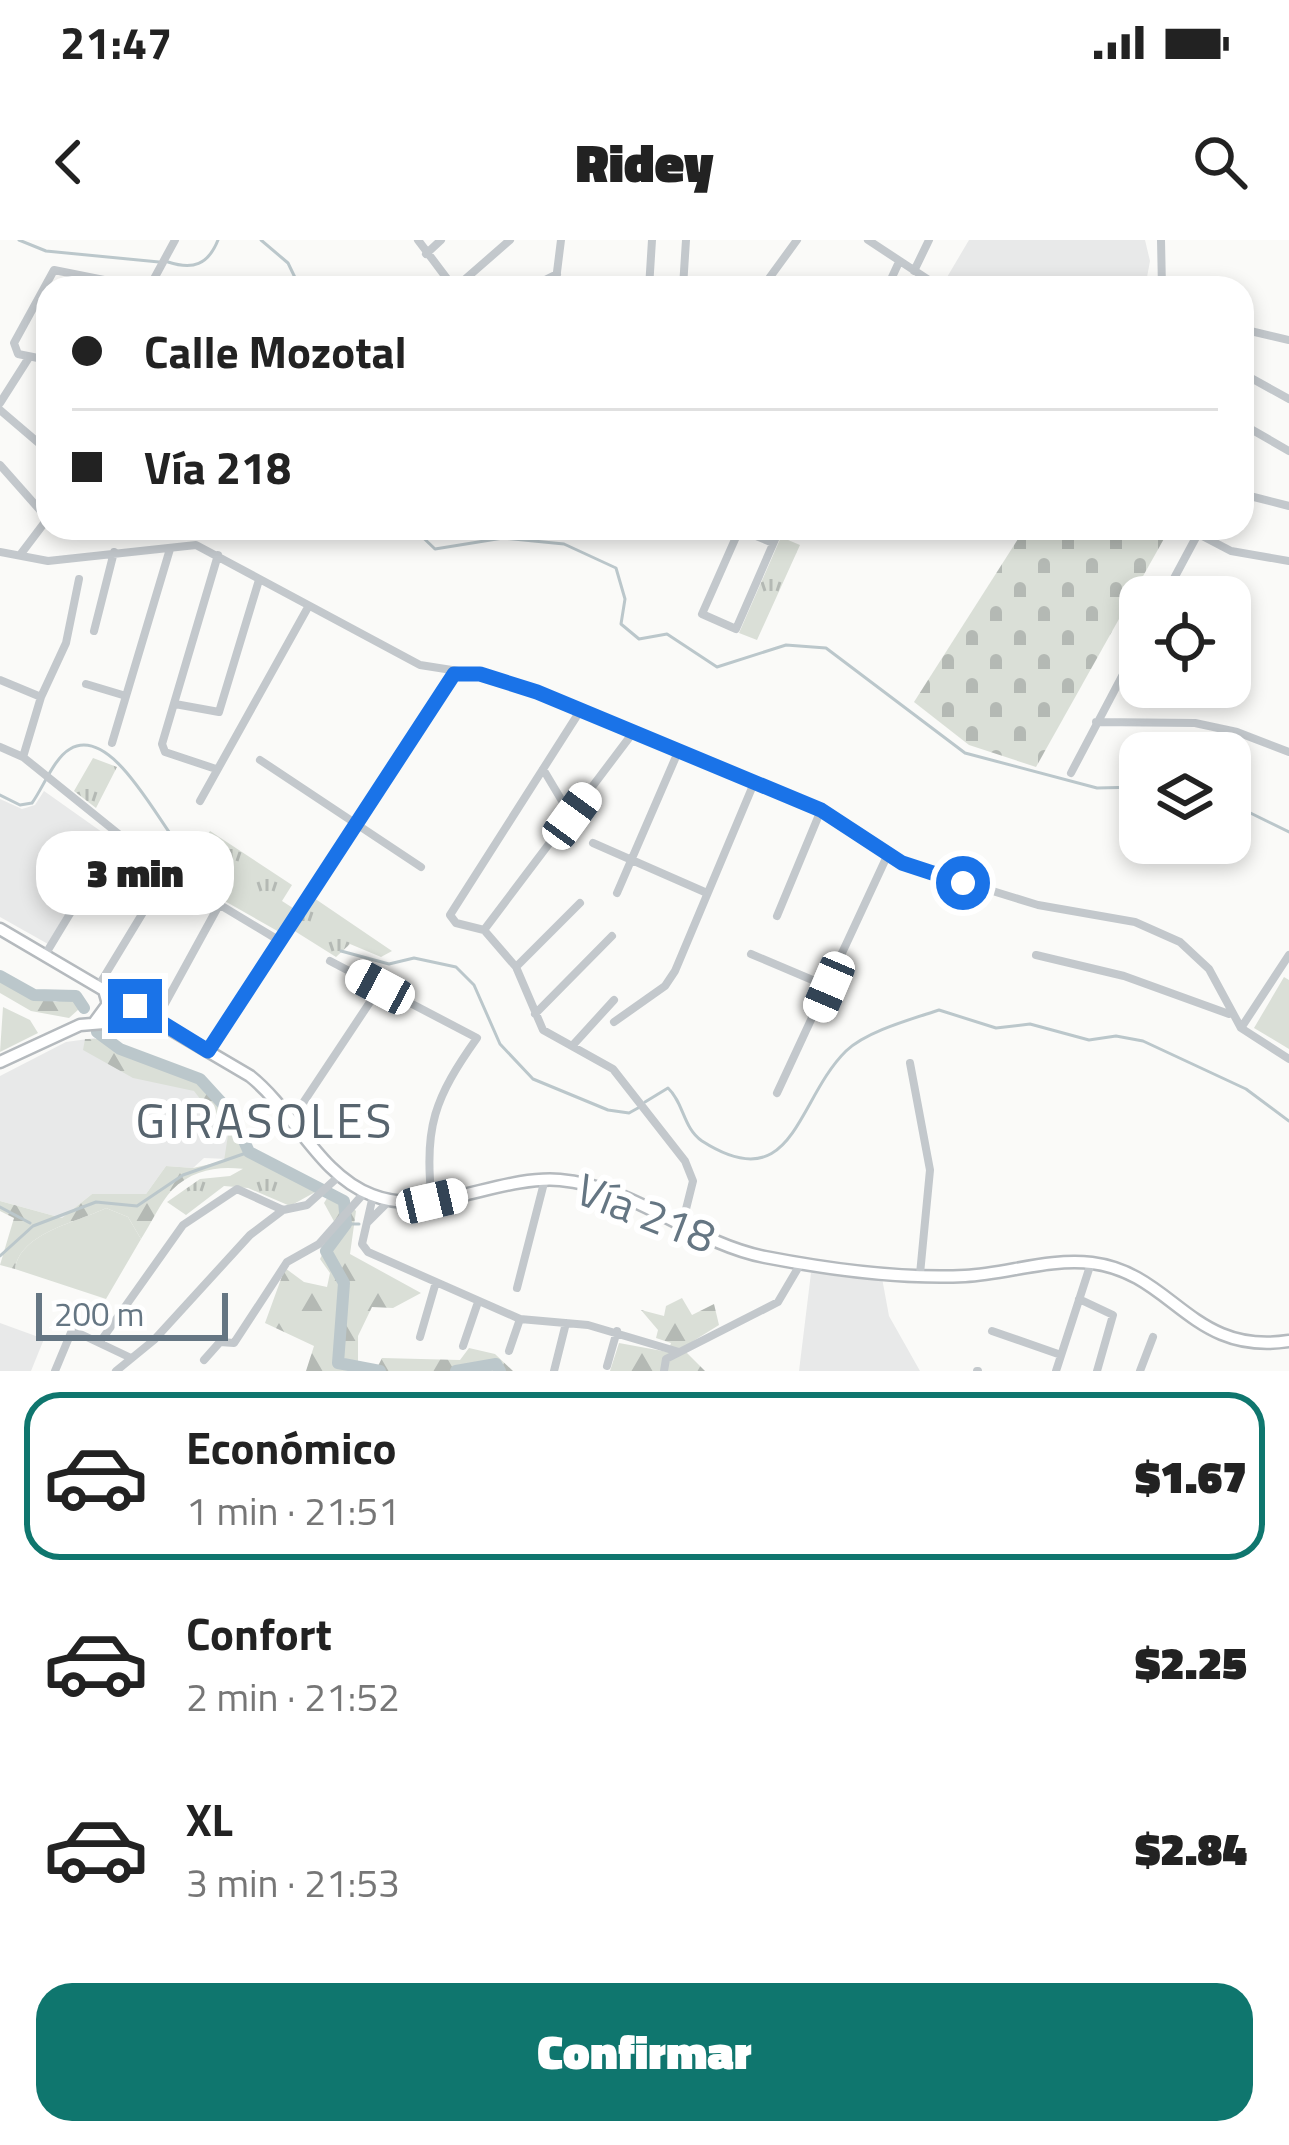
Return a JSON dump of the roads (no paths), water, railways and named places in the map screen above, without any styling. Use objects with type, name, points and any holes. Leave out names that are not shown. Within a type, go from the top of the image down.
[{"type":"main road","name":"Vía 218","points":[[0,928],[266,1089],[293,1118],[334,1180],[389,1201],[432,1201],[545,1179],[595,1186],[762,1256],[965,1276],[1091,1263],[1140,1281],[1226,1339],[1255,1344],[1289,1341]]},
{"type":"main road","points":[[94,1023],[108,1004],[99,985]]},
{"type":"main road","points":[[0,1062],[64,1030],[94,1023],[156,1020]]},
{"type":"street","points":[[154,276],[175,240]]},
{"type":"street","points":[[418,240],[444,276]]},
{"type":"street","points":[[426,254],[441,240]]},
{"type":"street","points":[[468,276],[510,240]]},
{"type":"street","points":[[553,276],[561,240]]},
{"type":"street","points":[[650,276],[652,240]]},
{"type":"street","points":[[684,276],[686,240]]},
{"type":"street","points":[[772,276],[797,240]]},
{"type":"street","points":[[868,240],[921,276]]},
{"type":"street","points":[[914,272],[928,240]]},
{"type":"street","points":[[1162,240],[1162,276]]},
{"type":"street","points":[[892,276],[899,262]]},
{"type":"street","points":[[51,276],[54,270],[85,276]]},
{"type":"street","points":[[36,303],[14,344],[18,354],[36,359]]},
{"type":"street","points":[[1254,332],[1289,340]]},
{"type":"street","points":[[29,358],[0,406],[36,440]]},
{"type":"street","points":[[1254,380],[1289,399]]},
{"type":"street","points":[[1254,431],[1289,451]]},
{"type":"street","points":[[1,469],[36,505]]},
{"type":"street","points":[[1254,497],[1289,506]]},
{"type":"street","points":[[20,555],[36,534]]},
{"type":"street","points":[[735,540],[702,614],[736,629],[775,540]]},
{"type":"street","points":[[764,540],[773,544]]},
{"type":"street","points":[[1175,576],[1195,540]]},
{"type":"street","points":[[1212,540],[1231,551],[1289,561]]},
{"type":"street","points":[[0,552],[48,561],[196,545],[419,665],[502,680],[580,710],[821,810],[888,854],[1006,897],[1135,922],[1180,942],[1209,969],[1241,1028],[1289,1059]]},
{"type":"street","points":[[112,743],[170,549]]},
{"type":"street","points":[[94,631],[114,552]]},
{"type":"street","points":[[216,769],[162,748],[218,555]]},
{"type":"street","points":[[23,757],[40,697],[66,643],[80,579]]},
{"type":"street","points":[[175,704],[217,714],[259,580]]},
{"type":"street","points":[[200,801],[308,609]]},
{"type":"street","points":[[208,1051],[454,674]]},
{"type":"street","points":[[0,680],[40,697]]},
{"type":"street","points":[[1071,773],[1119,680]]},
{"type":"street","points":[[86,684],[126,696]]},
{"type":"street","points":[[580,710],[451,910],[456,923],[484,931],[516,967],[535,1014],[550,1036],[613,1069],[692,1172],[682,1225]]},
{"type":"street","points":[[1096,722],[1195,723],[1237,732],[1289,752]]},
{"type":"street","points":[[484,931],[632,734]]},
{"type":"street","points":[[0,747],[23,757],[167,872],[280,940]]},
{"type":"street","points":[[617,893],[678,752]]},
{"type":"street","points":[[260,760],[421,868]]},
{"type":"street","points":[[543,769],[572,816]]},
{"type":"street","points":[[614,1022],[665,986],[754,783]]},
{"type":"street","points":[[777,916],[821,810]]},
{"type":"street","points":[[45,955],[118,834]]},
{"type":"street","points":[[593,843],[708,893]]},
{"type":"street","points":[[777,1093],[888,854]]},
{"type":"street","points":[[99,985],[167,872]]},
{"type":"street","points":[[516,967],[580,902]]},
{"type":"street","points":[[156,1020],[219,905]]},
{"type":"street","points":[[535,1014],[612,936]]},
{"type":"street","points":[[751,954],[829,987]]},
{"type":"street","points":[[1036,955],[1124,976],[1231,1015]]},
{"type":"street","points":[[1241,1028],[1289,955]]},
{"type":"street","points":[[330,961],[477,1038],[449,1078],[430,1123],[426,1142],[432,1201]]},
{"type":"street","points":[[293,1118],[380,987]]},
{"type":"street","points":[[573,1045],[614,1000]]},
{"type":"street","points":[[910,1064],[930,1170],[920,1274]]},
{"type":"street","points":[[517,1288],[545,1179]]},
{"type":"street","points":[[100,1342],[194,1213],[237,1189],[283,1210],[298,1209],[334,1180]]},
{"type":"street","points":[[203,1360],[220,1342],[236,1345],[287,1262],[314,1249],[369,1194]]},
{"type":"street","points":[[369,1194],[362,1244],[368,1252],[477,1305],[520,1319],[617,1331],[679,1352]]},
{"type":"street","points":[[368,1222],[389,1201]]},
{"type":"street","points":[[116,1371],[240,1244],[283,1210]]},
{"type":"street","points":[[664,1371],[667,1359],[778,1302],[801,1261]]},
{"type":"street","points":[[1056,1371],[1091,1263]]},
{"type":"street","points":[[420,1337],[436,1282]]},
{"type":"street","points":[[1079,1299],[1113,1315],[1097,1371]]},
{"type":"street","points":[[463,1346],[477,1305]]},
{"type":"street","points":[[509,1352],[520,1319]]},
{"type":"street","points":[[554,1371],[566,1323]]},
{"type":"street","points":[[56,1371],[74,1326],[131,1358]]},
{"type":"street","points":[[608,1366],[617,1331]]},
{"type":"street","points":[[992,1331],[1061,1355]]},
{"type":"street","points":[[1140,1371],[1153,1336]]},
{"type":"waterway","points":[[19,240],[46,251],[159,262]]},
{"type":"waterway","points":[[168,262],[199,263],[218,240]]},
{"type":"waterway","points":[[261,240],[288,263],[294,276]]},
{"type":"waterway","points":[[426,540],[435,549],[491,540]]},
{"type":"waterway","points":[[523,540],[564,544],[616,568],[625,599],[621,624],[639,639],[667,634],[717,667],[786,645],[826,648],[965,753],[1097,788],[1119,787]]},
{"type":"waterway","points":[[0,795],[20,805],[32,803],[64,753],[86,745],[118,763],[181,848]]},
{"type":"waterway","points":[[1251,813],[1289,832]]},
{"type":"waterway","points":[[341,951],[389,964],[414,958],[456,967],[474,985],[500,1044],[533,1079],[608,1110],[629,1113],[638,1108]]},
{"type":"waterway","points":[[0,976],[34,995],[76,996],[84,1008]]},
{"type":"waterway","points":[[645,1102],[668,1088],[702,1141],[733,1156],[756,1159],[775,1151],[790,1136],[846,1051],[878,1032],[939,1010],[996,1028],[1030,1024],[1089,1040],[1116,1036],[1143,1041],[1246,1089],[1289,1121]]},
{"type":"waterway","points":[[97,1032],[120,1049],[200,1079],[232,1114],[249,1152],[344,1201],[346,1224],[326,1251],[344,1283],[338,1363],[380,1371]]},
{"type":"waterway","points":[[0,1256],[33,1226],[96,1202],[137,1206],[183,1175],[249,1152]]},
{"type":"waterway","points":[[0,1207],[30,1223]]},
{"type":"waterway","points":[[346,1224],[359,1224]]},
{"type":"waterway","points":[[456,1371],[496,1364],[500,1371]]},
{"type":"district","name":"GIRASOLES","points":[[265,1121]]}]
